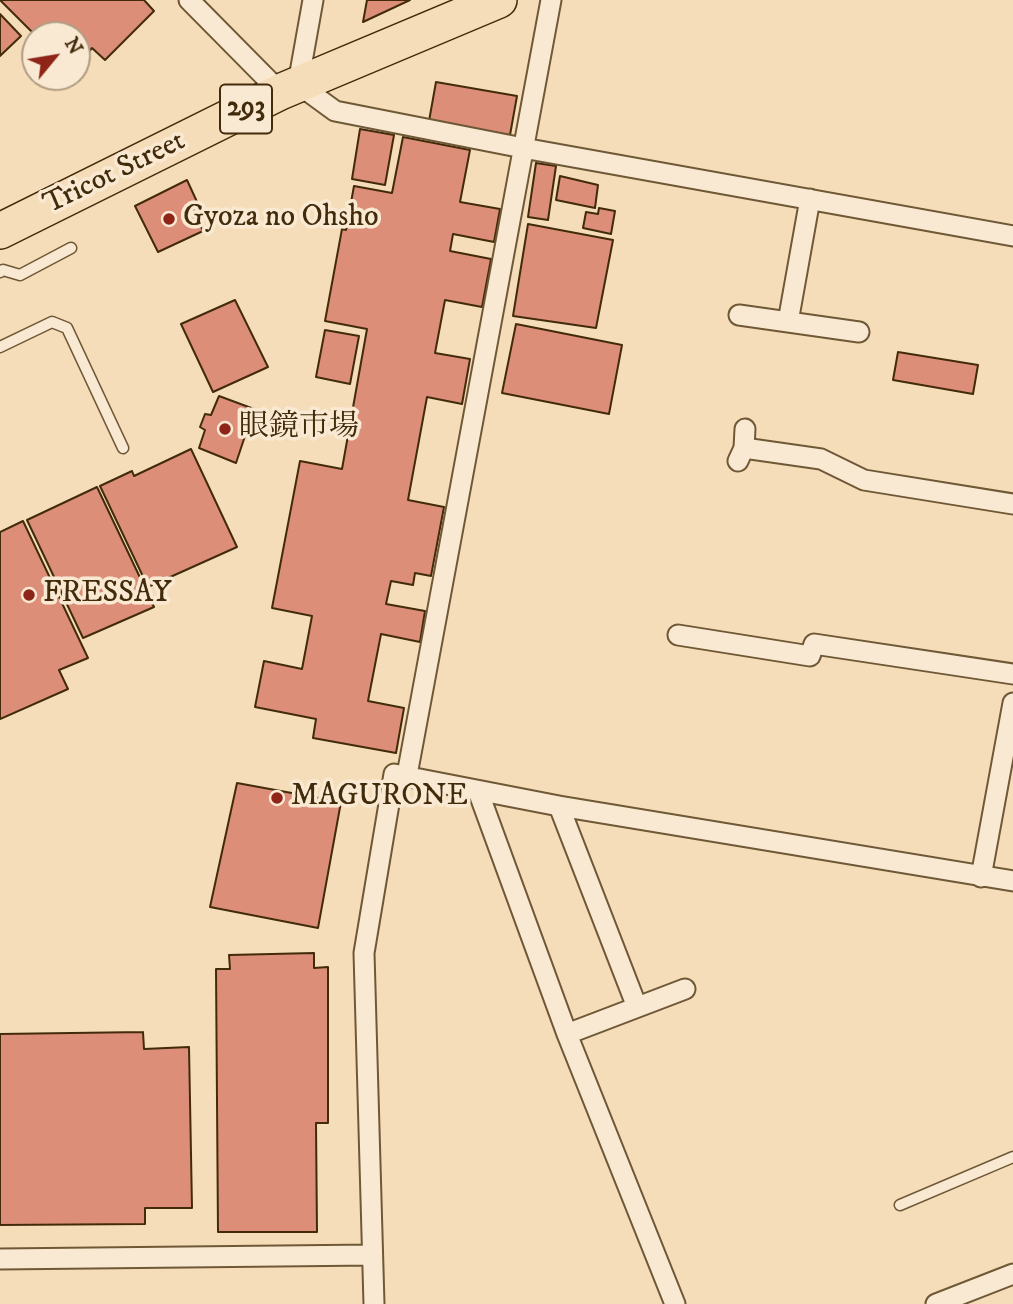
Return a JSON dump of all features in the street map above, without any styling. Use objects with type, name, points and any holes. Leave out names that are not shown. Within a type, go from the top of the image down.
[{"type":"highway","name":"Tricot Street","points":[[0,231],[289,88],[499,0]]},
{"type":"street","points":[[190,0],[289,88],[335,111],[523,148],[1013,236]]},
{"type":"street","points":[[289,88],[313,0]]},
{"type":"street","points":[[407,775],[551,0]]},
{"type":"street","points":[[788,322],[810,200]]},
{"type":"street","points":[[739,315],[859,332]]},
{"type":"street","points":[[742,446],[821,459],[864,480],[1013,504]]},
{"type":"street","points":[[678,635],[810,656],[814,644],[1013,674]]},
{"type":"street","points":[[981,877],[1013,703]]},
{"type":"street","points":[[374,1304],[364,953],[394,774],[559,806],[1013,881]]},
{"type":"street","points":[[478,791],[567,1034],[675,1304]]},
{"type":"street","points":[[559,806],[637,1007]]},
{"type":"street","points":[[567,1034],[685,989]]},
{"type":"street","points":[[0,1259],[372,1255]]},
{"type":"street","points":[[936,1304],[1013,1274]]},
{"type":"lane","points":[[0,272],[3,270],[20,275],[71,248]]},
{"type":"lane","points":[[0,347],[52,322],[67,328],[123,448]]},
{"type":"lane","points":[[900,1205],[1013,1157]]},
{"type":"building","points":[[0,0],[144,0],[154,11],[105,60],[91,49],[91,21],[21,21]]},
{"type":"building","points":[[367,0],[410,0],[363,22]]},
{"type":"building","points":[[0,14],[21,36],[0,56]]},
{"type":"building","points":[[436,82],[517,96],[510,135],[429,121]]},
{"type":"building","points":[[360,129],[394,135],[385,185],[352,179]]},
{"type":"building","points":[[403,137],[470,150],[460,202],[500,209],[494,242],[453,234],[450,251],[491,259],[482,307],[445,300],[435,353],[470,359],[462,404],[427,397],[408,500],[444,507],[431,576],[415,573],[413,585],[391,581],[386,604],[425,611],[420,642],[381,634],[368,701],[404,708],[396,753],[313,738],[316,719],[255,707],[264,661],[302,669],[312,616],[272,608],[300,461],[342,469],[367,329],[325,321],[342,229],[346,230],[354,186],[392,193]]},
{"type":"building","points":[[536,163],[556,166],[548,220],[528,217]]},
{"type":"building","points":[[560,176],[598,185],[595,208],[556,200]]},
{"type":"building","name":"Gyoza no Ohsho","points":[[187,180],[198,204],[192,207],[203,231],[158,252],[135,206]]},
{"type":"building","points":[[599,208],[615,211],[611,234],[583,228],[586,212],[598,214]]},
{"type":"building","points":[[528,224],[613,240],[596,328],[513,316]]},
{"type":"building","points":[[235,300],[268,367],[213,392],[181,324]]},
{"type":"building","points":[[516,324],[622,345],[609,414],[502,393]]},
{"type":"building","points":[[325,330],[359,336],[350,384],[316,377]]},
{"type":"building","points":[[898,352],[978,365],[973,394],[893,380]]},
{"type":"building","name":"眼鏡市場","points":[[219,396],[254,409],[236,463],[199,448],[205,430],[200,427],[205,414],[211,415]]},
{"type":"building","points":[[191,449],[237,547],[148,587],[100,486],[132,471],[134,476]]},
{"type":"building","points":[[97,487],[154,607],[83,638],[27,520]]},
{"type":"building","name":"FRESSAY","points":[[23,521],[88,658],[59,670],[68,689],[0,719],[0,532]]},
{"type":"building","points":[[237,783],[341,802],[318,928],[210,907]]},
{"type":"building","points":[[314,953],[314,968],[328,967],[328,1123],[316,1123],[317,1232],[218,1232],[216,969],[230,969],[229,955]]},
{"type":"building","points":[[143,1032],[144,1049],[189,1047],[192,1208],[145,1208],[145,1224],[0,1225],[0,1034]]},
{"type":"place","name":"Gyoza no Ohsho","points":[[169,219]]},
{"type":"place","name":"眼鏡市場","points":[[225,429]]},
{"type":"place","name":"FRESSAY","points":[[29,595]]},
{"type":"place","name":"MAGURONE","points":[[277,798]]}]
